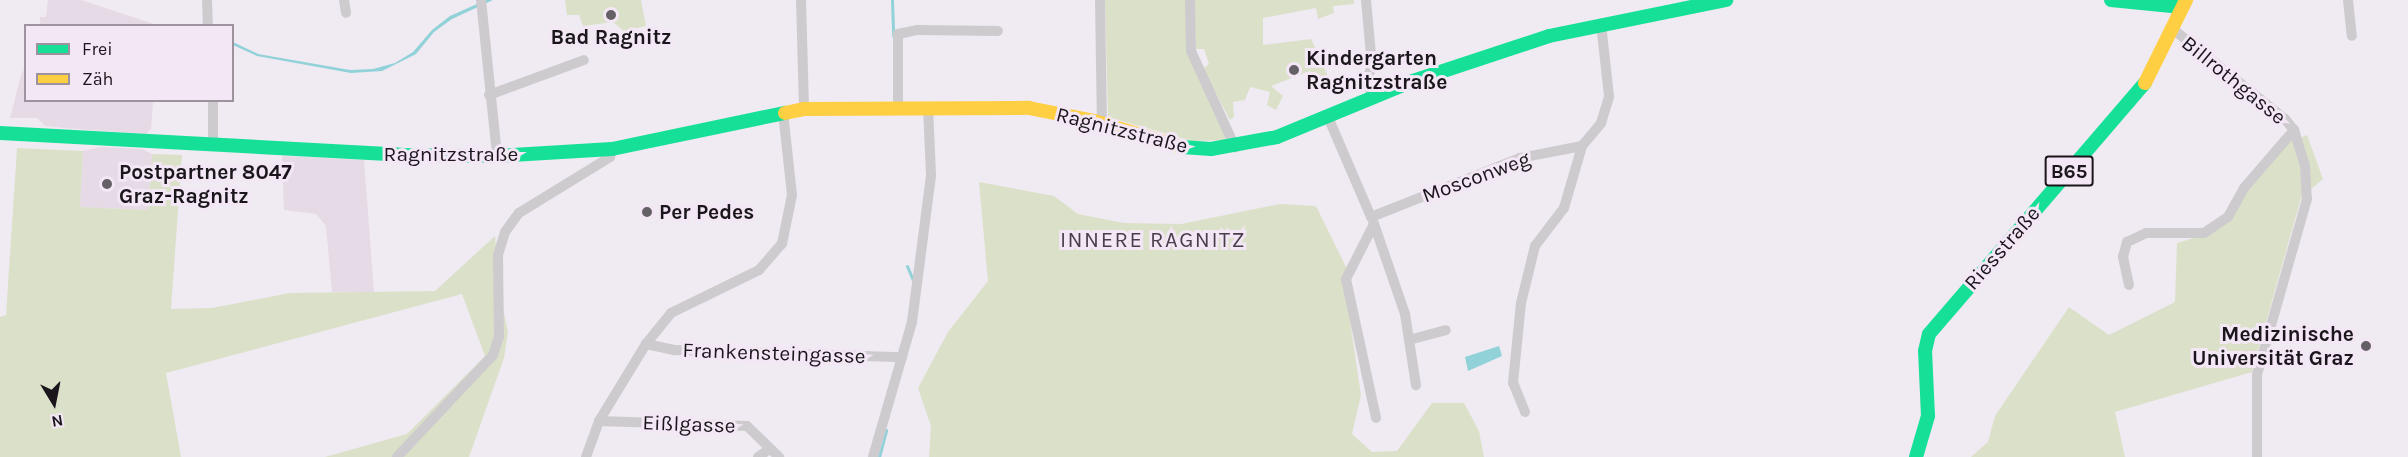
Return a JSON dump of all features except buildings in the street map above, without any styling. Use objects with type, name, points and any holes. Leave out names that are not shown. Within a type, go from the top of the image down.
[{"type":"main road","name":"Ragnitzstraße","points":[[0,134],[213,146],[497,156],[612,149],[804,109],[1029,108],[1102,124],[1187,149],[1235,147],[1277,137],[1448,68],[1601,23],[1726,0]]},
{"type":"main road","points":[[2111,0],[2184,2]]},
{"type":"main road","name":"Riesstraße","points":[[1916,457],[1928,416],[1925,351],[1929,334],[2139,91],[2174,30],[2184,2]]},
{"type":"street","points":[[207,0],[208,24]]},
{"type":"street","points":[[344,0],[346,13]]},
{"type":"street","points":[[481,0],[497,156]]},
{"type":"street","points":[[801,0],[804,109]]},
{"type":"street","points":[[1100,0],[1102,124]]},
{"type":"street","points":[[1190,0],[1191,51],[1235,147]]},
{"type":"street","points":[[1366,0],[1372,66],[1367,80],[1372,97]]},
{"type":"street","points":[[2348,0],[2352,36]]},
{"type":"street","points":[[1526,412],[1513,383],[1521,303],[1535,246],[1564,208],[1582,146],[1601,123],[1610,96],[1601,23]]},
{"type":"street","points":[[898,107],[898,34],[917,30],[998,31]]},
{"type":"street","name":"Billrothgasse","points":[[2174,30],[2294,130],[2305,165],[2307,199],[2257,374],[2257,457]]},
{"type":"street","points":[[489,95],[584,60]]},
{"type":"street","points":[[213,102],[213,146]]},
{"type":"street","points":[[873,457],[912,322],[929,194],[928,108]]},
{"type":"street","points":[[586,457],[599,421],[646,344],[671,313],[759,270],[782,244],[792,195],[783,112]]},
{"type":"street","points":[[1328,117],[1373,220],[1395,279],[1409,340],[1416,385]]},
{"type":"street","name":"Billrothgasse","points":[[2129,285],[2123,257],[2127,242],[2146,233],[2204,233],[2212,228],[2228,217],[2244,188],[2294,130]]},
{"type":"street","name":"Mosconweg","points":[[1373,220],[1520,158],[1582,146]]},
{"type":"street","points":[[397,457],[493,355],[499,337],[498,255],[505,232],[519,213],[610,158],[612,149]]},
{"type":"street","points":[[1373,220],[1346,279],[1376,418]]},
{"type":"street","points":[[1409,340],[1446,330]]},
{"type":"street","name":"Frankensteingasse","points":[[646,344],[675,350],[902,357]]},
{"type":"street","name":"Eißlgasse","points":[[599,421],[747,426],[768,450],[779,457]]},
{"type":"street","name":"Eißlgasse","points":[[758,457],[768,450]]},
{"type":"shaded area","points":[[48,0],[81,0],[154,24],[40,24],[40,17],[46,17]]},
{"type":"shaded area","points":[[23,68],[24,102],[153,102],[151,129],[146,134],[45,126],[37,118],[10,118]]},
{"type":"shaded area","points":[[101,147],[142,149],[152,154],[148,210],[80,207],[83,151]]},
{"type":"shaded area","points":[[282,156],[364,160],[374,292],[332,292],[326,226],[316,214],[284,210]]},
{"type":"green space","name":"Bad Ragnitz","points":[[565,0],[641,0],[646,26],[624,31],[613,22],[583,26],[579,15],[567,15]]},
{"type":"green space","points":[[1105,0],[1186,0],[1186,31],[1226,140],[1192,141],[1108,117]]},
{"type":"green space","points":[[1194,0],[1354,0],[1354,4],[1333,6],[1334,13],[1318,19],[1316,8],[1263,18],[1263,45],[1311,39],[1331,83],[1317,88],[1310,71],[1271,86],[1283,96],[1276,110],[1267,105],[1270,92],[1250,87],[1245,100],[1233,102],[1234,117],[1230,120],[1203,69],[1209,64],[1204,49],[1196,49]]},
{"type":"green space","points":[[2307,135],[2323,179],[2301,198],[2252,372],[2115,412],[2125,457],[1971,457],[1988,442],[1995,416],[2069,307],[2109,335],[2175,302],[2177,243],[2211,233],[2289,142]]},
{"type":"green space","points":[[17,148],[83,151],[80,207],[148,210],[152,154],[182,155],[171,309],[212,308],[290,293],[435,291],[495,236],[500,294],[508,332],[504,358],[469,457],[325,457],[407,434],[485,356],[462,294],[166,373],[181,457],[0,457],[0,317],[6,315]]},
{"type":"green space","points":[[979,182],[1054,196],[1078,214],[1124,223],[1181,224],[1280,204],[1316,206],[1348,271],[1350,321],[1361,395],[1352,434],[1372,452],[1397,451],[1432,403],[1464,403],[1479,431],[1484,457],[929,457],[931,426],[918,388],[948,332],[988,281]]},
{"type":"water","points":[[486,0],[493,0],[452,19],[434,32],[416,54],[382,71],[351,73],[257,56],[234,45],[234,42],[258,54],[350,70],[373,69],[395,63],[413,52],[432,30],[450,16]]},
{"type":"water","points":[[1499,346],[1502,356],[1468,371],[1465,357]]},
{"type":"waterway","points":[[892,0],[893,36]]},
{"type":"waterway","points":[[907,266],[913,280]]},
{"type":"waterway","points":[[879,457],[886,430]]},
{"type":"traffic: fast","points":[[1182,147],[1211,149],[1277,137],[1413,81],[1549,36],[1726,0]]},
{"type":"traffic: fast","points":[[2111,0],[2182,7]]},
{"type":"traffic: fast","points":[[1916,457],[1928,416],[1925,351],[1929,334],[2145,83]]},
{"type":"traffic: fast","points":[[0,133],[401,155],[497,156],[612,149],[785,113]]},
{"type":"traffic: slow","points":[[2145,83],[2186,0]]},
{"type":"traffic: slow","points":[[785,113],[804,109],[1029,108],[1094,121],[1182,147]]},
{"type":"place","name":"Bad Ragnitz","points":[[611,15]]},
{"type":"place","name":"Kindergarten Ragnitzstraße","points":[[1294,70]]},
{"type":"place","name":"Postpartner 8047 Graz-Ragnitz","points":[[107,184]]},
{"type":"place","name":"Per Pedes","points":[[647,212]]},
{"type":"place","name":"Medizinische Universität Graz","points":[[2366,346]]},
{"type":"district","name":"INNERE RAGNITZ","points":[[1153,241]]}]
